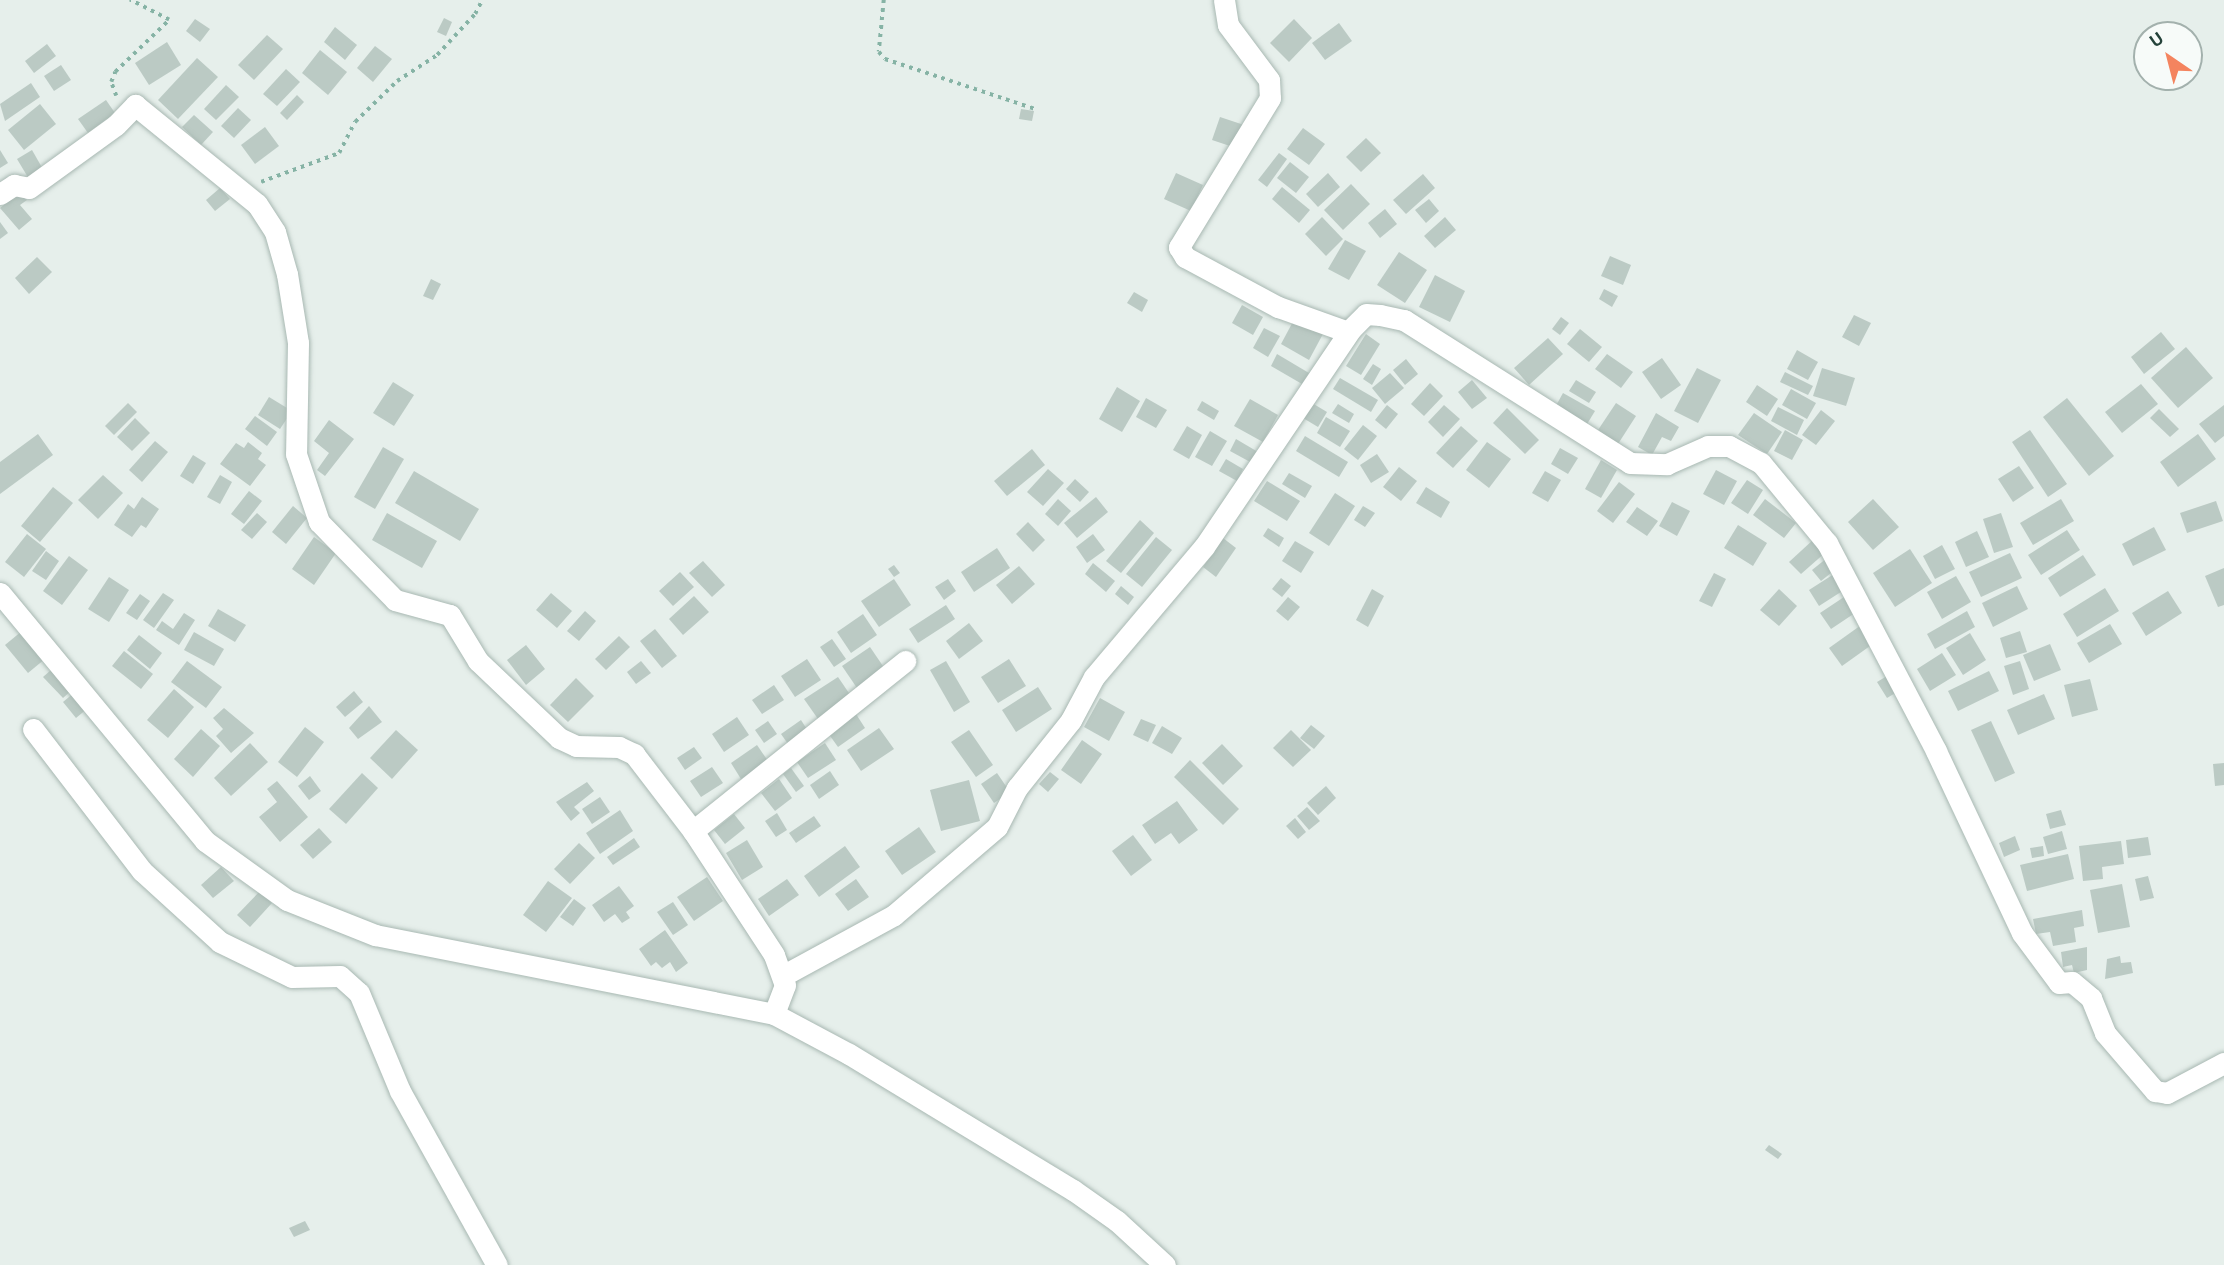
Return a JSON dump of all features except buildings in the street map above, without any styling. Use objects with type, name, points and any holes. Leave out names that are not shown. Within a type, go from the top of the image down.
[{"type":"street","points":[[1224,0],[1228,25],[1269,80],[1270,98],[1178,247],[1185,257],[1278,307],[1348,332]]},
{"type":"street","points":[[0,194],[13,185],[29,188],[126,117],[135,105],[143,107],[244,192],[275,232],[287,274],[298,343],[296,454],[319,522],[395,600],[450,615],[478,661],[559,738],[576,746],[628,749],[693,831],[784,975],[774,1014]]},
{"type":"street","points":[[784,975],[894,915],[997,827],[1017,788],[1071,720],[1094,677],[1204,547],[1348,332],[1366,314],[1404,320],[1630,463],[1667,464],[1708,446],[1729,446],[1761,463],[1827,543],[1936,751],[2022,933],[2059,983],[2072,982],[2091,998],[2105,1034],[2155,1091],[2167,1093],[2224,1063]]},
{"type":"street","points":[[0,593],[205,841],[287,900],[375,935],[774,1014],[849,1054],[1073,1190],[1117,1221],[1165,1265]]},
{"type":"street","points":[[693,831],[905,661]]},
{"type":"street","points":[[33,730],[142,871],[220,942],[292,977],[340,976],[359,993],[400,1090],[497,1265]]},
{"type":"path","points":[[126,117],[113,91],[115,72],[169,20],[130,0]]},
{"type":"path","points":[[244,192],[339,153],[355,122],[397,81],[438,55],[475,14],[482,0]]},
{"type":"path","points":[[884,0],[879,52],[885,59],[1035,109]]}]
